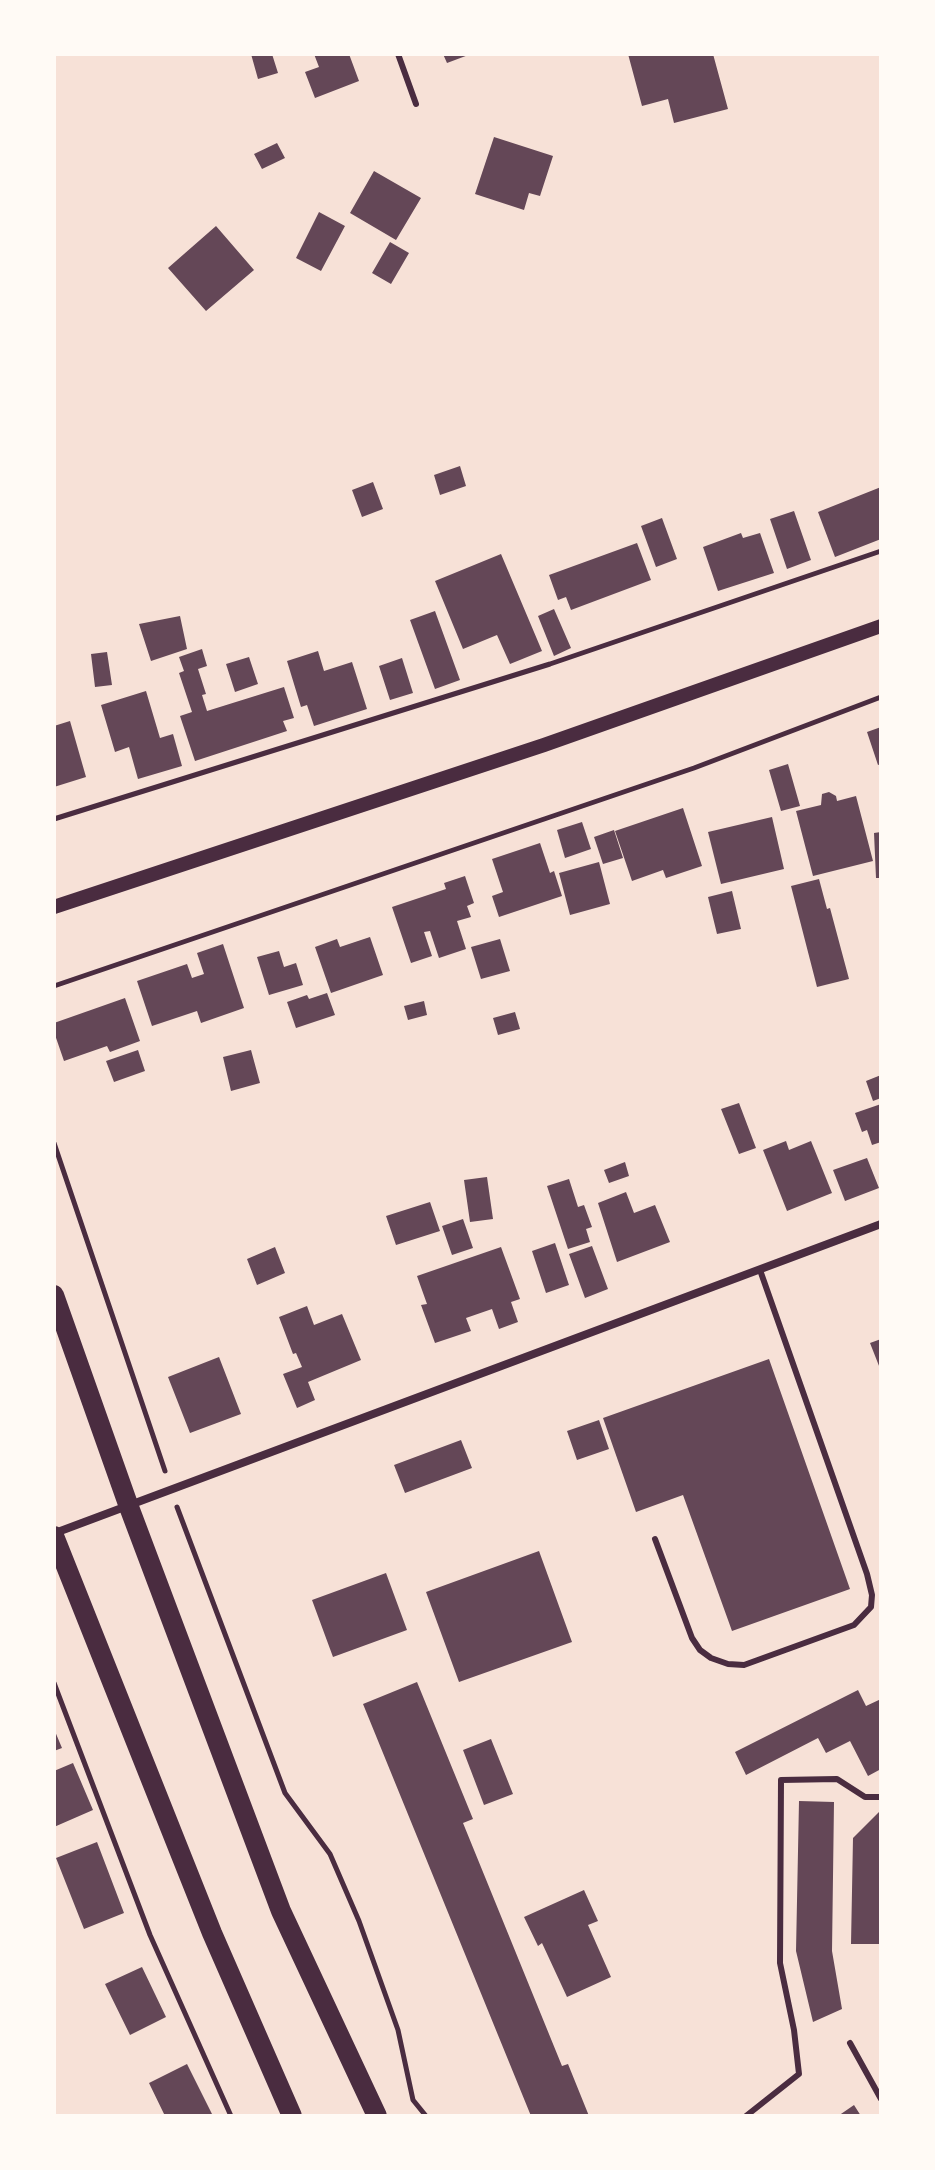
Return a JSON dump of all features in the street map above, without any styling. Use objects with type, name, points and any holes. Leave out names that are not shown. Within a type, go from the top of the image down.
[{"type":"main road","points":[[54,1295],[129,1507],[281,1911],[377,2116]]},
{"type":"main road","points":[[54,1535],[212,1933],[292,2116]]},
{"type":"street","points":[[54,907],[462,773],[881,626]]},
{"type":"street","points":[[54,1535],[881,1224]]},
{"type":"lane","points":[[398,54],[416,104]]},
{"type":"lane","points":[[655,1539],[692,1638],[700,1650],[711,1658],[728,1664],[744,1665],[854,1625],[871,1607],[872,1595],[867,1574],[760,1270]]},
{"type":"lane","points":[[746,2116],[799,2074],[794,2030],[780,1963],[781,1780],[837,1779],[865,1797],[881,1797]]},
{"type":"lane","points":[[850,2043],[881,2099]]},
{"type":"path","points":[[54,819],[550,664],[881,551]]},
{"type":"path","points":[[54,986],[694,768],[881,697]]},
{"type":"path","points":[[54,1143],[171,1491],[285,1793],[330,1854],[359,1921],[398,2030],[413,2100],[426,2116]]},
{"type":"path","points":[[54,1683],[150,1935],[231,2116]]},
{"type":"building","points":[[251,54],[272,54],[278,73],[258,79]]},
{"type":"building","points":[[314,54],[349,54],[359,81],[315,98],[305,72],[319,67]]},
{"type":"building","points":[[443,54],[471,54],[447,63]]},
{"type":"building","points":[[628,54],[713,54],[728,109],[674,123],[668,99],[642,106]]},
{"type":"building","points":[[494,137],[553,156],[540,196],[529,193],[524,210],[475,194]]},
{"type":"building","points":[[277,143],[285,158],[262,169],[254,154]]},
{"type":"building","points":[[374,171],[421,198],[396,240],[350,213]]},
{"type":"building","points":[[319,212],[345,226],[321,271],[296,258]]},
{"type":"building","points":[[216,226],[254,270],[206,311],[168,268]]},
{"type":"building","points":[[390,242],[409,253],[391,284],[372,273]]},
{"type":"building","points":[[460,466],[466,486],[440,495],[434,475]]},
{"type":"building","points":[[373,482],[383,509],[362,517],[352,490]]},
{"type":"building","points":[[881,487],[881,539],[835,557],[818,512]]},
{"type":"building","points":[[794,511],[811,560],[787,569],[770,519]]},
{"type":"building","points":[[662,518],[677,559],[656,567],[641,526]]},
{"type":"building","points":[[741,533],[743,538],[760,533],[774,573],[718,591],[703,547]]},
{"type":"building","points":[[637,543],[651,580],[571,610],[566,597],[558,600],[549,575]]},
{"type":"building","points":[[501,554],[542,651],[510,664],[497,635],[463,649],[435,581]]},
{"type":"building","points":[[554,609],[571,648],[554,656],[538,616]]},
{"type":"building","points":[[435,611],[460,680],[435,689],[410,620]]},
{"type":"building","points":[[180,616],[187,649],[151,661],[139,624]]},
{"type":"building","points":[[202,649],[207,666],[198,669],[206,694],[202,695],[207,711],[284,687],[294,718],[283,721],[287,731],[195,761],[180,716],[192,712],[179,673],[184,671],[179,657]]},
{"type":"building","points":[[318,651],[324,671],[352,662],[367,709],[314,726],[307,705],[301,707],[287,661]]},
{"type":"building","points":[[107,652],[112,685],[95,687],[91,654]]},
{"type":"building","points":[[249,657],[258,684],[235,692],[226,664]]},
{"type":"building","points":[[402,658],[413,693],[390,700],[379,666]]},
{"type":"building","points":[[146,691],[160,738],[173,734],[182,766],[138,779],[129,747],[115,752],[101,705]]},
{"type":"building","points":[[70,721],[86,777],[54,787],[54,726]]},
{"type":"building","points":[[881,727],[881,764],[878,765],[867,732]]},
{"type":"building","points":[[788,764],[800,806],[781,811],[769,770]]},
{"type":"building","points":[[829,792],[836,796],[837,801],[856,796],[873,861],[813,876],[796,811],[821,805],[822,794]]},
{"type":"building","points":[[683,808],[702,866],[666,878],[663,870],[632,881],[615,831]]},
{"type":"building","points":[[772,817],[784,869],[721,884],[708,832]]},
{"type":"building","points":[[582,822],[591,849],[565,858],[557,830]]},
{"type":"building","points":[[614,830],[623,858],[603,864],[594,837]]},
{"type":"building","points":[[881,832],[881,878],[876,878],[874,833]]},
{"type":"building","points":[[540,843],[562,896],[499,917],[492,896],[503,892],[492,859]]},
{"type":"building","points":[[599,862],[610,904],[570,915],[559,873]]},
{"type":"building","points":[[465,876],[474,903],[467,906],[471,917],[457,921],[466,949],[439,958],[430,931],[424,932],[432,956],[411,963],[392,907],[446,889],[444,883]]},
{"type":"building","points":[[819,879],[849,979],[817,987],[791,886]]},
{"type":"building","points":[[732,891],[741,929],[717,934],[708,897]]},
{"type":"building","points":[[370,937],[383,975],[331,993],[315,947],[337,939],[340,947]]},
{"type":"building","points":[[500,939],[510,971],[481,979],[471,947]]},
{"type":"building","points":[[223,944],[244,1008],[201,1023],[197,1011],[152,1026],[137,981],[187,964],[192,978],[204,974],[197,953]]},
{"type":"building","points":[[279,951],[284,967],[296,963],[303,985],[269,995],[257,957]]},
{"type":"building","points":[[327,993],[335,1015],[296,1028],[287,1002],[307,995],[309,999]]},
{"type":"building","points":[[125,998],[140,1041],[110,1052],[107,1046],[64,1061],[54,1023]]},
{"type":"building","points":[[424,1001],[427,1015],[408,1020],[404,1006]]},
{"type":"building","points":[[515,1012],[520,1029],[498,1035],[493,1018]]},
{"type":"building","points":[[138,1050],[145,1071],[114,1082],[106,1061]]},
{"type":"building","points":[[251,1050],[260,1083],[231,1091],[223,1057]]},
{"type":"building","points":[[881,1075],[881,1098],[873,1101],[866,1081]]},
{"type":"building","points":[[739,1103],[756,1148],[739,1154],[721,1109]]},
{"type":"building","points":[[881,1104],[881,1142],[872,1145],[867,1130],[862,1132],[855,1113]]},
{"type":"building","points":[[786,1141],[789,1150],[811,1141],[832,1193],[787,1211],[763,1150]]},
{"type":"building","points":[[867,1158],[879,1188],[845,1201],[833,1170]]},
{"type":"building","points":[[625,1162],[629,1176],[609,1183],[604,1170]]},
{"type":"building","points":[[487,1177],[493,1219],[470,1222],[464,1180]]},
{"type":"building","points":[[569,1179],[578,1207],[584,1205],[592,1227],[586,1229],[590,1242],[568,1249],[547,1186]]},
{"type":"building","points":[[626,1192],[634,1213],[655,1205],[670,1242],[617,1262],[598,1203]]},
{"type":"building","points":[[430,1202],[440,1231],[396,1245],[386,1216]]},
{"type":"building","points":[[463,1219],[473,1248],[452,1255],[442,1226]]},
{"type":"building","points":[[555,1243],[569,1285],[546,1293],[532,1251]]},
{"type":"building","points":[[592,1246],[608,1289],[585,1298],[569,1254]]},
{"type":"building","points":[[275,1247],[285,1273],[257,1285],[247,1259]]},
{"type":"building","points":[[501,1247],[520,1299],[511,1302],[518,1322],[499,1329],[492,1309],[466,1318],[471,1331],[435,1343],[421,1305],[427,1304],[417,1276]]},
{"type":"building","points":[[307,1306],[314,1325],[342,1314],[361,1360],[308,1382],[315,1400],[297,1408],[283,1374],[302,1367],[296,1353],[293,1354],[279,1317]]},
{"type":"building","points":[[881,1339],[881,1371],[870,1343]]},
{"type":"building","points":[[219,1357],[241,1414],[190,1433],[168,1377]]},
{"type":"building","points":[[769,1359],[850,1589],[732,1631],[683,1495],[636,1512],[603,1418]]},
{"type":"building","points":[[599,1420],[609,1449],[577,1460],[567,1431]]},
{"type":"building","points":[[461,1440],[472,1468],[405,1493],[394,1465]]},
{"type":"building","points":[[539,1551],[572,1642],[459,1682],[426,1592]]},
{"type":"building","points":[[386,1573],[407,1630],[333,1657],[312,1600]]},
{"type":"building","points":[[417,1682],[473,1819],[463,1823],[562,2066],[568,2064],[589,2116],[531,2116],[363,1704]]},
{"type":"building","points":[[858,1690],[866,1706],[881,1699],[881,1769],[868,1776],[850,1741],[826,1753],[818,1738],[746,1775],[735,1752]]},
{"type":"building","points":[[54,1729],[62,1748],[54,1751]]},
{"type":"building","points":[[491,1739],[513,1794],[484,1805],[463,1750]]},
{"type":"building","points":[[73,1763],[93,1810],[54,1827],[54,1771]]},
{"type":"building","points":[[799,1801],[834,1802],[832,1951],[842,2009],[813,2022],[796,1951]]},
{"type":"building","points":[[881,1810],[881,1944],[851,1944],[853,1838]]},
{"type":"building","points":[[97,1842],[124,1913],[84,1929],[56,1858]]},
{"type":"building","points":[[584,1890],[598,1921],[588,1925],[611,1977],[567,1997],[542,1943],[538,1946],[524,1917]]},
{"type":"building","points":[[142,1967],[166,2017],[130,2035],[105,1984]]},
{"type":"building","points":[[187,2064],[213,2116],[165,2116],[149,2083]]},
{"type":"building","points":[[854,2105],[861,2116],[838,2116]]}]
